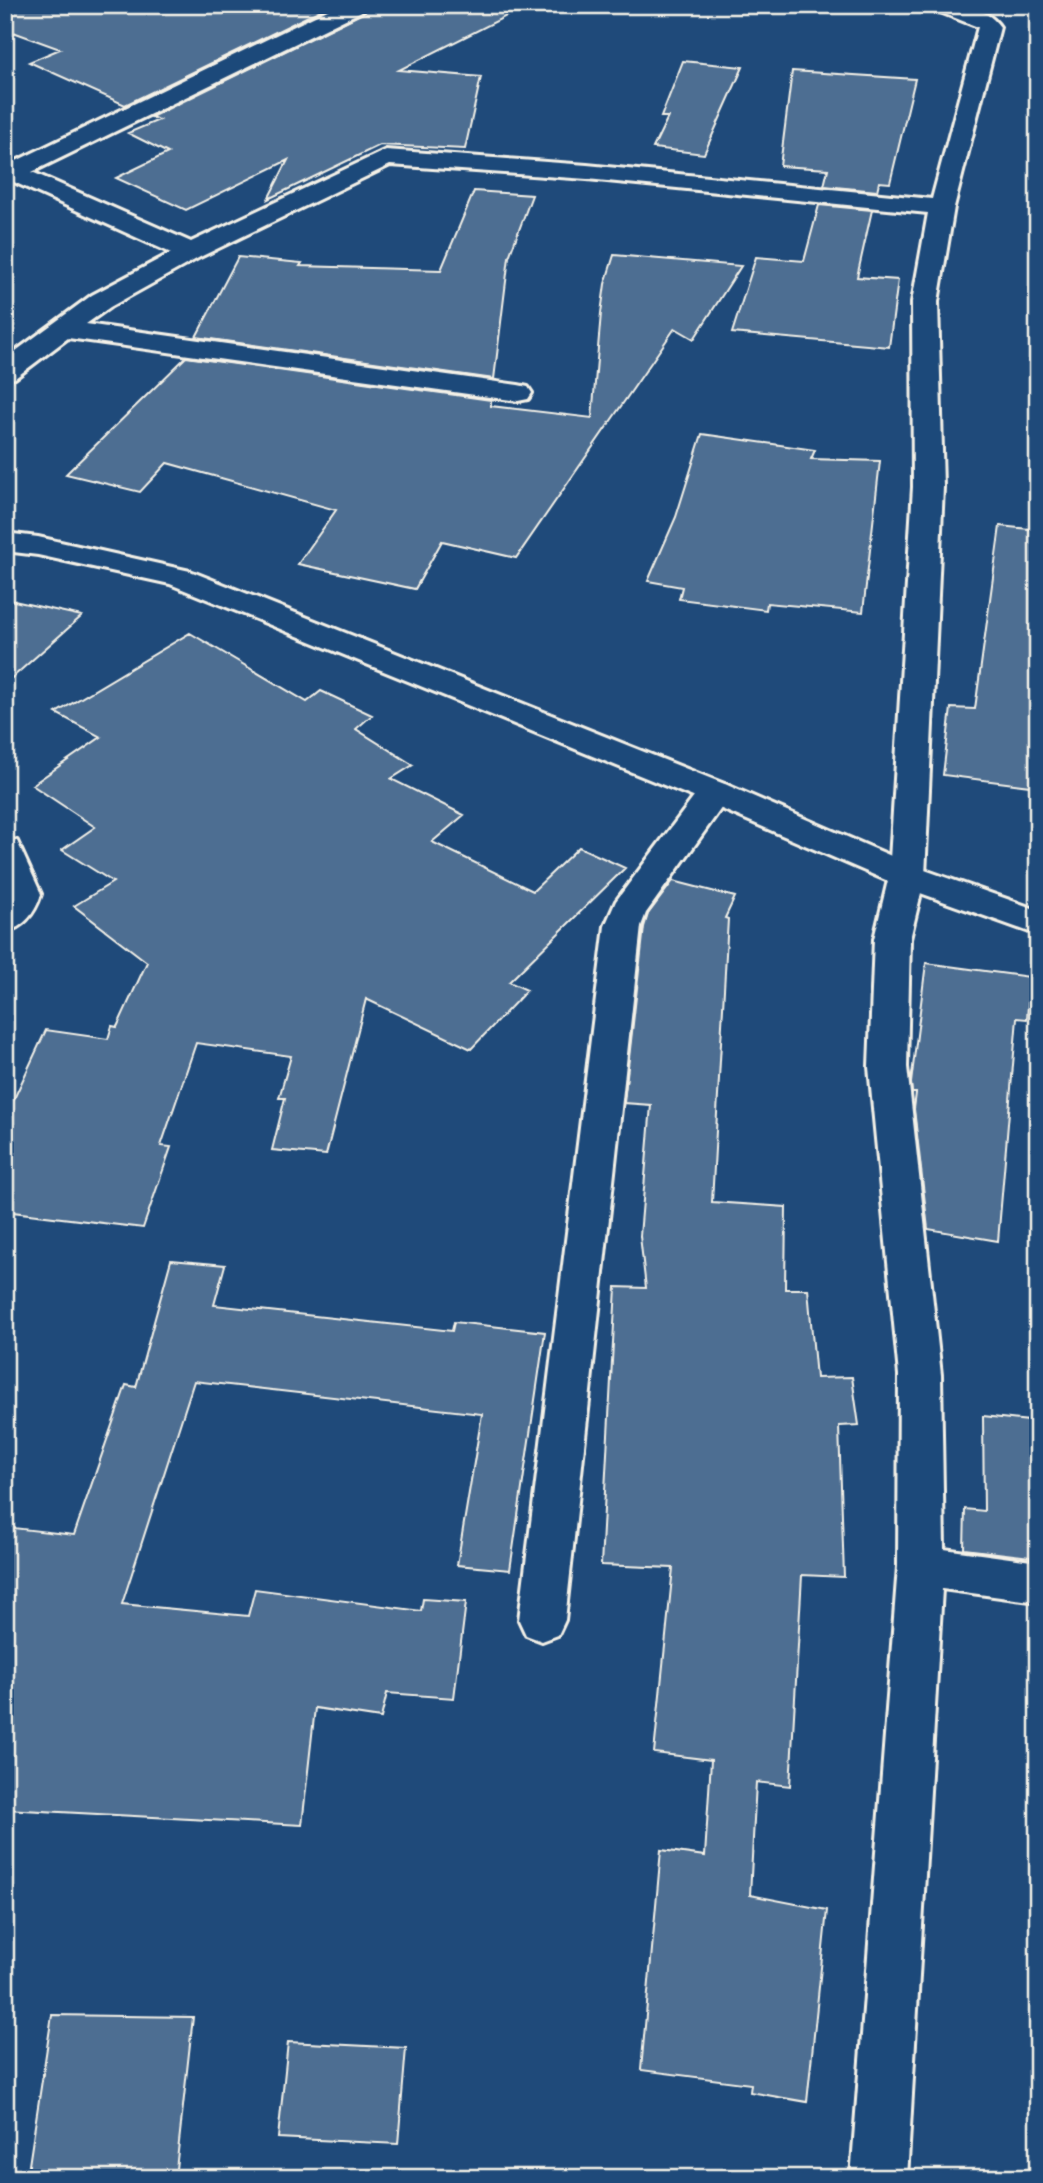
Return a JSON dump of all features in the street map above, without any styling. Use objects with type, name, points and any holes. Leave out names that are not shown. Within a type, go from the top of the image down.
[{"type":"street","points":[[9,171],[356,5]]},
{"type":"street","points":[[879,2178],[920,1566],[920,1375],[888,1067],[892,939],[908,876],[928,487],[925,302],[942,207],[989,27],[985,21],[943,5]]},
{"type":"street","points":[[5,372],[101,301],[191,252],[386,157],[587,172],[942,207]]},
{"type":"street","points":[[9,171],[191,252]]},
{"type":"street","points":[[61,329],[518,393]]},
{"type":"street","points":[[5,542],[38,546],[179,577],[715,793],[908,876],[1038,923]]},
{"type":"street","points":[[542,1620],[623,926],[629,910],[715,793]]},
{"type":"street","points":[[5,849],[23,894],[19,906],[5,920]]},
{"type":"street","points":[[920,1566],[1038,1583]]},
{"type":"building","points":[[5,5],[331,5],[125,105],[29,62],[60,49],[5,29]]},
{"type":"building","points":[[369,5],[528,5],[399,70],[481,77],[465,149],[380,145],[268,199],[288,160],[186,210],[116,178],[168,153],[128,133],[159,120],[151,117],[365,12]]},
{"type":"building","points":[[683,61],[743,67],[704,154],[653,148],[668,117],[661,117]]},
{"type":"building","points":[[792,71],[915,79],[890,183],[879,182],[877,191],[824,186],[828,169],[780,166]]},
{"type":"building","points":[[474,191],[532,195],[509,257],[494,379],[196,337],[238,257],[302,263],[300,266],[441,270]]},
{"type":"building","points":[[819,205],[872,210],[857,277],[898,280],[889,347],[732,333],[756,257],[804,261]]},
{"type":"building","points":[[614,255],[741,266],[694,339],[675,328],[516,558],[442,541],[415,589],[298,564],[336,510],[167,463],[140,492],[66,474],[186,357],[491,400],[491,406],[592,418],[601,313],[605,284]]},
{"type":"building","points":[[702,434],[815,450],[811,459],[880,461],[863,612],[767,603],[766,610],[679,599],[682,587],[648,581],[676,517]]},
{"type":"building","points":[[1000,526],[1038,530],[1038,787],[943,775],[951,708],[975,709]]},
{"type":"building","points":[[5,599],[82,616],[5,684]]},
{"type":"building","points":[[190,633],[307,702],[321,691],[372,715],[356,729],[413,765],[391,779],[464,815],[432,842],[533,891],[579,847],[625,868],[509,982],[527,990],[471,1049],[366,999],[326,1155],[272,1150],[285,1098],[279,1098],[291,1056],[196,1043],[161,1146],[171,1147],[143,1228],[5,1211],[5,1118],[46,1030],[108,1039],[112,1026],[117,1027],[147,962],[74,906],[113,882],[62,850],[95,827],[32,785],[101,737],[56,713]]},
{"type":"building","points":[[673,881],[735,897],[725,918],[728,919],[712,1202],[786,1207],[785,1289],[808,1289],[816,1378],[852,1377],[859,1425],[839,1426],[844,1577],[802,1575],[790,1786],[756,1782],[750,1895],[827,1910],[807,2102],[750,2092],[751,2084],[641,2070],[661,1850],[705,1856],[711,1760],[654,1753],[673,1568],[601,1565],[616,1287],[646,1288],[640,1236],[651,1105],[624,1103],[625,1093],[644,927],[648,914]]},
{"type":"building","points":[[926,963],[1030,977],[1027,1019],[1017,1018],[998,1241],[928,1229],[914,1109],[916,1093],[912,1093],[911,1083]]},
{"type":"building","points":[[171,1260],[225,1265],[214,1305],[452,1331],[454,1322],[545,1332],[510,1570],[457,1565],[482,1414],[194,1381],[122,1604],[248,1616],[255,1589],[421,1611],[423,1599],[466,1602],[454,1698],[387,1693],[381,1718],[315,1708],[302,1825],[5,1809],[5,1527],[74,1535],[126,1385],[136,1387]]},
{"type":"building","points":[[983,1416],[1038,1422],[1038,1558],[964,1549],[965,1509],[984,1511]]},
{"type":"building","points":[[52,2015],[193,2017],[175,2178],[27,2178]]},
{"type":"building","points":[[288,2042],[406,2048],[398,2144],[278,2138]]}]
